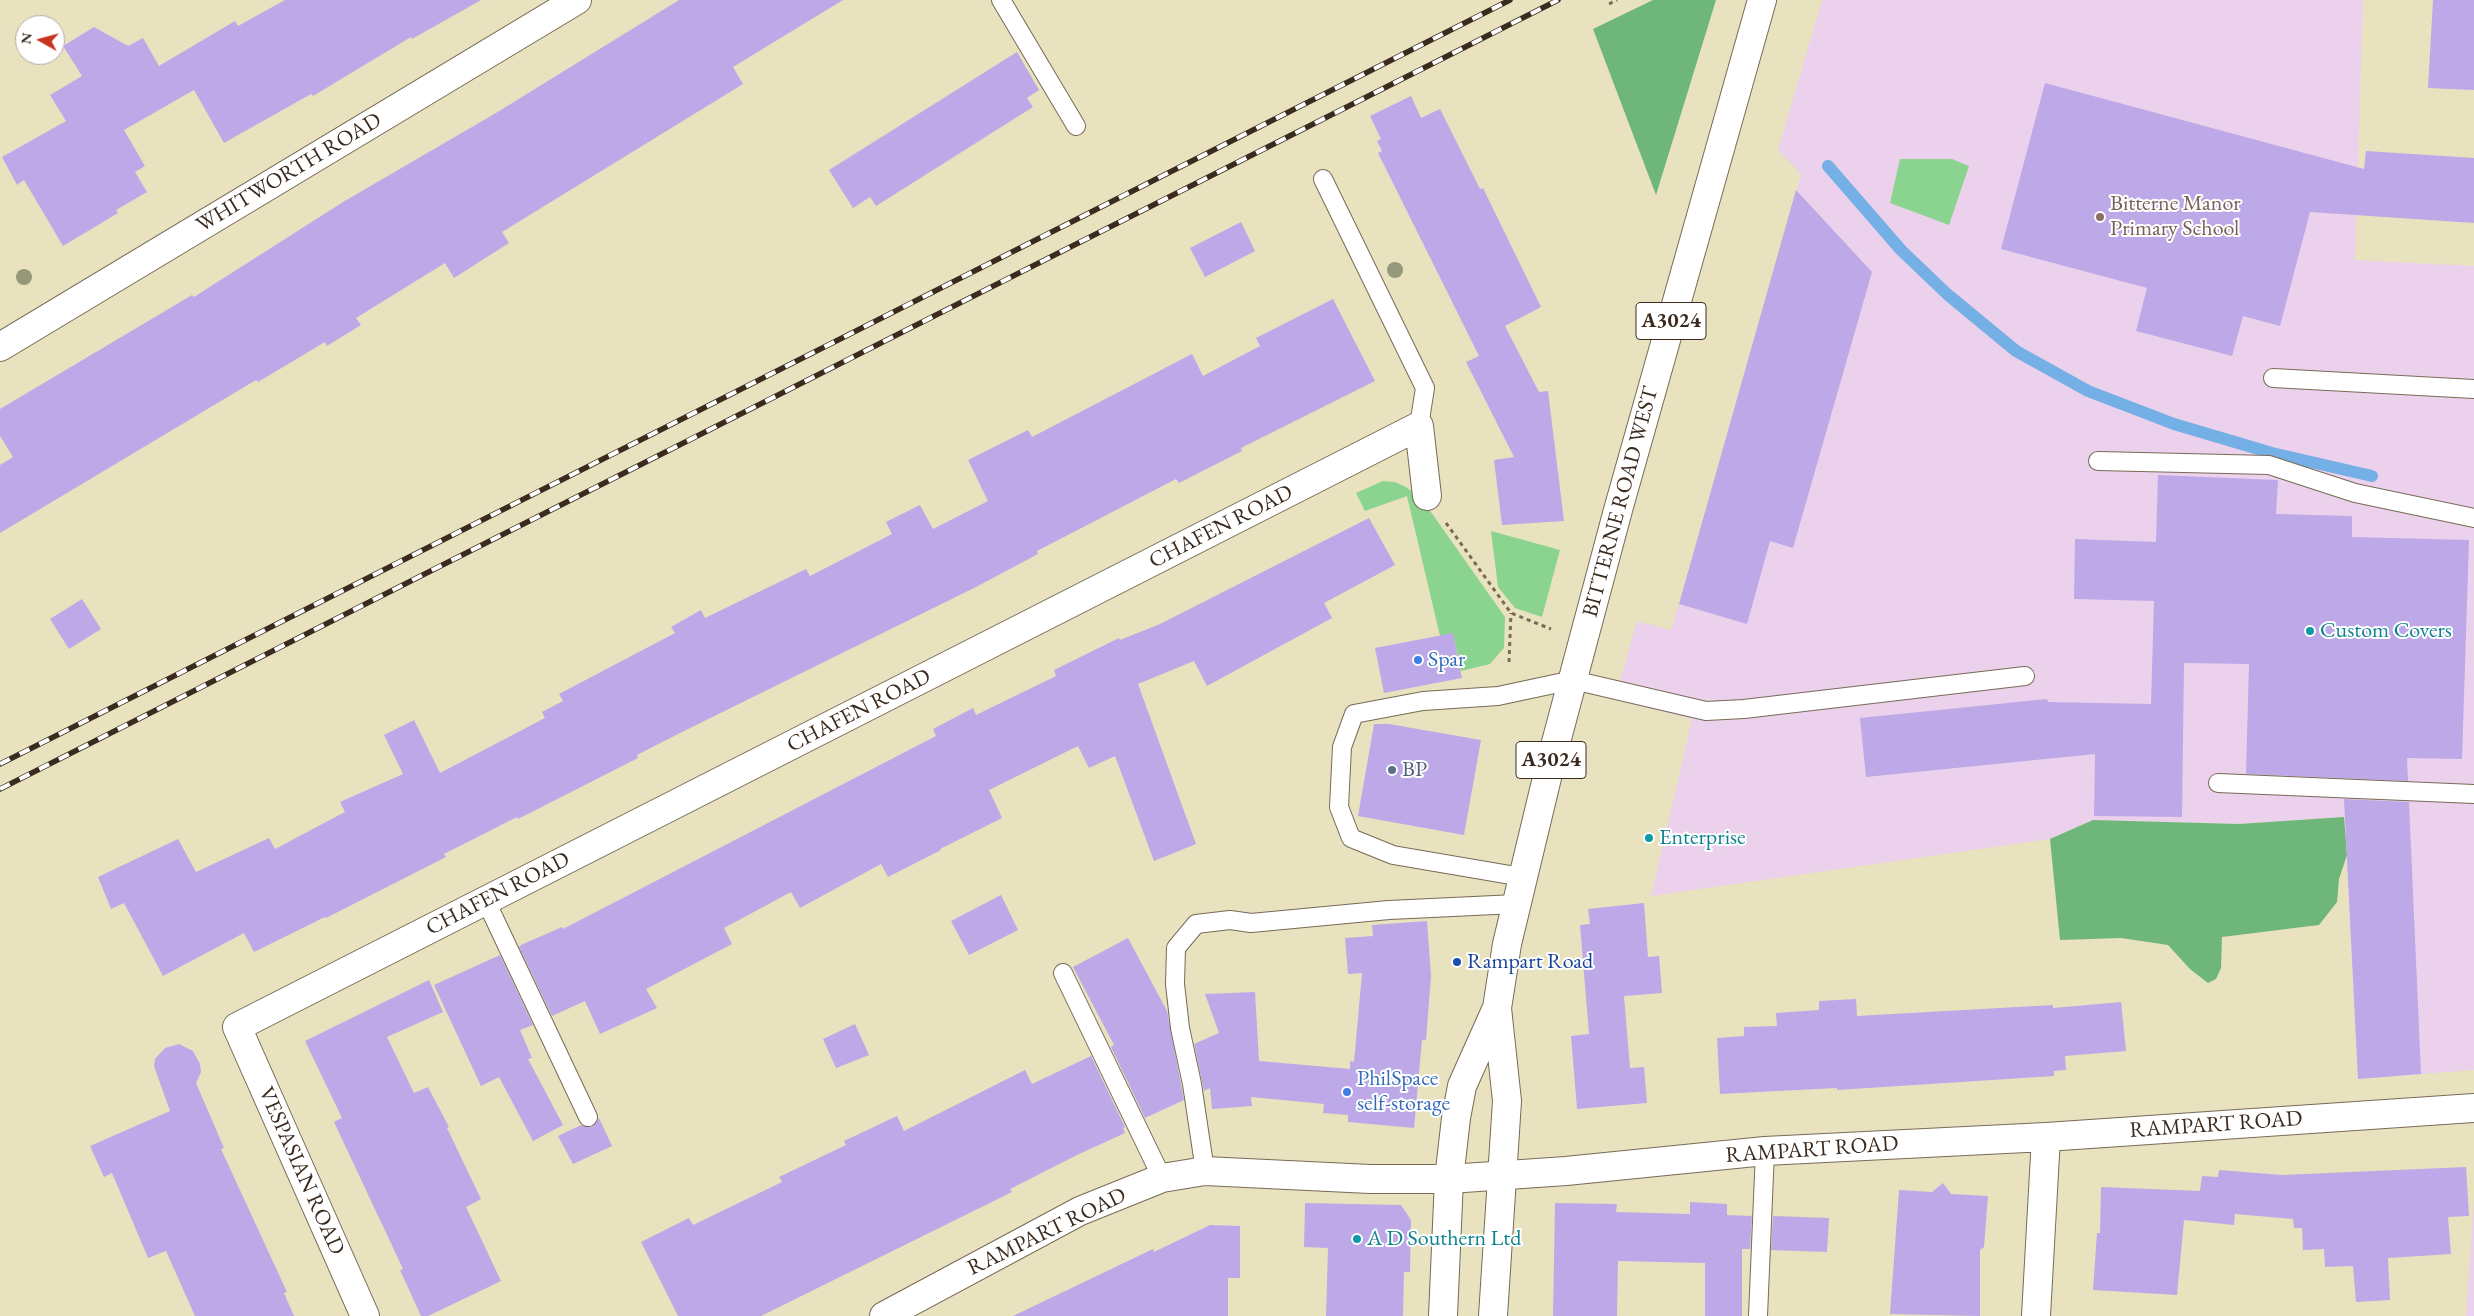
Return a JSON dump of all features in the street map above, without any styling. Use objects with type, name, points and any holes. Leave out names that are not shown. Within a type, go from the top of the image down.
[{"type":"street","name":"WHITWORTH ROAD","points":[[0,347],[577,0]]},
{"type":"street","name":"BITTERNE ROAD WEST","points":[[1443,1316],[1450,1179],[1456,1118],[1462,1086],[1497,1008],[1522,877],[1582,642],[1678,293],[1762,0]]},
{"type":"street","points":[[1419,426],[1427,496]]},
{"type":"street","name":"CHAFEN ROAD","points":[[237,1027],[1419,426]]},
{"type":"street","name":"BITTERNE ROAD WEST","points":[[1493,1316],[1507,1101],[1497,1008]]},
{"type":"street","name":"VESPASIAN ROAD","points":[[237,1027],[365,1316]]},
{"type":"street","name":"RAMPART ROAD","points":[[884,1316],[1080,1211],[1162,1178],[1205,1171],[1370,1179],[1450,1179],[1566,1171],[1764,1151],[2046,1137],[2474,1108]]},
{"type":"street","points":[[2036,1316],[2046,1137]]},
{"type":"lane","points":[[1001,0],[1076,126]]},
{"type":"lane","points":[[1323,179],[1425,388],[1419,426]]},
{"type":"lane","points":[[2273,378],[2474,389]]},
{"type":"lane","points":[[2098,461],[2269,466],[2355,494],[2474,518]]},
{"type":"lane","points":[[1522,877],[1394,855],[1351,838],[1339,806],[1342,747],[1354,714],[1423,701],[1508,694],[1573,680],[1706,711],[1744,710],[2025,676]]},
{"type":"lane","points":[[2218,782],[2474,794]]},
{"type":"lane","points":[[486,900],[588,1117]]},
{"type":"lane","points":[[1205,1171],[1192,1084],[1180,1028],[1175,984],[1176,948],[1196,924],[1230,920],[1252,923],[1389,910],[1516,904]]},
{"type":"lane","points":[[1063,973],[1162,1178]]},
{"type":"lane","points":[[1758,1316],[1764,1151]]},
{"type":"path","points":[[1609,4],[1617,0]]},
{"type":"path","points":[[1427,496],[1511,613],[1582,642]]},
{"type":"path","points":[[1508,694],[1511,613]]},
{"type":"shaded area","points":[[1822,0],[2363,0],[2355,260],[2474,266],[2474,1070],[2358,1079],[2344,817],[2239,824],[2093,820],[2050,839],[1651,896],[1692,719],[1615,700],[1637,621],[1671,630],[1679,604],[1801,174],[1778,150]]},
{"type":"shaded area","points":[[2474,1196],[2474,1316],[2466,1316]]},
{"type":"green space","points":[[1653,0],[1716,0],[1656,195],[1593,29]]},
{"type":"green space","points":[[1900,159],[1952,159],[1969,166],[1949,225],[1890,203]]},
{"type":"green space","points":[[1383,481],[1395,482],[1406,487],[1421,498],[1505,617],[1504,648],[1490,664],[1461,671],[1453,633],[1440,636],[1407,496],[1365,511],[1356,493]]},
{"type":"green space","points":[[1491,531],[1560,550],[1542,617],[1515,608],[1498,587]]},
{"type":"green space","points":[[2344,817],[2347,855],[2339,879],[2337,902],[2319,925],[2222,937],[2221,968],[2216,979],[2208,983],[2190,969],[2168,945],[2121,938],[2060,940],[2050,839],[2093,820],[2239,824]]},
{"type":"building","points":[[285,0],[481,0],[412,39],[411,37],[313,96],[311,94],[224,143],[194,90],[124,130],[145,166],[135,172],[147,192],[116,210],[118,213],[63,246],[24,180],[17,185],[2,157],[66,121],[50,95],[82,76],[65,49],[65,45],[94,27],[128,46],[143,38],[159,66],[235,21],[238,26]]},
{"type":"building","points":[[679,0],[843,0],[733,67],[743,84],[502,232],[509,243],[454,278],[445,263],[356,318],[361,325],[327,346],[325,342],[258,382],[256,380],[0,533],[0,465],[13,457],[0,436],[0,409],[192,295],[194,297],[343,202],[496,113]]},
{"type":"building","points":[[2433,0],[2474,0],[2474,90],[2428,88]]},
{"type":"building","points":[[1017,52],[1039,90],[1027,98],[1033,107],[876,206],[870,197],[853,208],[829,170]]},
{"type":"building","points":[[2045,83],[2364,169],[2366,151],[2474,158],[2474,223],[2310,212],[2280,326],[2243,316],[2232,356],[2136,331],[2147,288],[2001,249]]},
{"type":"building","points":[[1411,96],[1421,118],[1440,109],[1480,189],[1483,188],[1541,307],[1505,326],[1539,392],[1548,391],[1564,521],[1502,525],[1494,460],[1514,457],[1466,362],[1479,356],[1378,153],[1382,151],[1377,141],[1381,139],[1370,116]]},
{"type":"building","points":[[1796,190],[1872,272],[1793,548],[1770,541],[1747,624],[1679,604]]},
{"type":"building","points":[[1241,222],[1255,251],[1205,277],[1190,248]]},
{"type":"building","points":[[1333,299],[1375,381],[1241,448],[1242,451],[1179,483],[1176,479],[1037,551],[1038,554],[976,587],[678,734],[637,755],[638,758],[444,854],[446,857],[326,918],[254,952],[244,933],[163,976],[124,903],[111,909],[98,877],[178,839],[196,872],[269,838],[275,849],[345,812],[340,802],[403,774],[384,735],[414,720],[440,773],[545,718],[542,712],[563,701],[559,694],[675,633],[671,627],[701,610],[705,618],[806,569],[810,576],[892,534],[886,522],[920,505],[933,529],[988,501],[968,460],[1028,430],[1032,437],[1192,354],[1203,376],[1260,346],[1256,338]]},
{"type":"building","name":"Custom Covers","points":[[2158,475],[2278,480],[2276,514],[2352,516],[2352,537],[2469,540],[2462,759],[2407,758],[2408,781],[2246,774],[2249,664],[2184,663],[2182,817],[2094,816],[2095,754],[1866,777],[1860,718],[2047,699],[2048,702],[2151,704],[2154,601],[2074,599],[2075,539],[2156,542]]},
{"type":"building","points":[[1369,518],[1395,565],[1324,603],[1332,618],[1207,686],[1194,661],[1138,684],[1196,844],[1154,861],[1115,756],[1089,768],[1078,746],[989,790],[1002,818],[941,850],[888,877],[881,864],[800,908],[791,892],[724,928],[732,944],[646,989],[657,1008],[600,1034],[585,1001],[552,1016],[519,947],[521,945],[562,927],[563,929],[936,736],[933,729],[973,708],[976,715],[1056,676],[1054,670],[1119,638],[1120,640],[1160,624]]},
{"type":"building","points":[[82,599],[101,629],[69,649],[50,619]]},
{"type":"building","name":"Spar","points":[[1453,633],[1462,678],[1384,693],[1375,648]]},
{"type":"building","points":[[1374,724],[1389,724],[1481,740],[1464,835],[1358,816]]},
{"type":"building","points":[[2344,799],[2409,802],[2421,1074],[2358,1079]]},
{"type":"building","points":[[1001,895],[1018,930],[969,955],[951,921]]},
{"type":"building","points":[[1644,903],[1648,957],[1659,956],[1662,993],[1624,996],[1630,1068],[1644,1067],[1647,1103],[1577,1109],[1571,1036],[1589,1034],[1580,925],[1590,924],[1588,909]]},
{"type":"building","points":[[1427,921],[1431,976],[1426,1040],[1422,1040],[1414,1128],[1348,1122],[1348,1115],[1323,1113],[1324,1104],[1251,1097],[1252,1106],[1212,1109],[1210,1088],[1204,1091],[1194,1044],[1219,1033],[1205,994],[1255,992],[1259,1061],[1350,1069],[1350,1061],[1354,1062],[1362,973],[1348,974],[1345,938],[1373,936],[1372,925]]},
{"type":"building","points":[[1128,938],[1167,1011],[1184,1100],[1145,1118],[1111,1047],[1114,1045],[1073,967]]},
{"type":"building","points":[[500,955],[533,1025],[520,1030],[532,1058],[528,1059],[563,1125],[533,1141],[499,1077],[481,1086],[434,985]]},
{"type":"building","points":[[429,980],[443,1012],[387,1037],[414,1093],[428,1087],[449,1127],[447,1128],[481,1199],[466,1207],[501,1281],[428,1316],[421,1316],[400,1270],[403,1269],[334,1122],[342,1118],[305,1041]]},
{"type":"building","points":[[1856,999],[1857,1016],[2053,1005],[2053,1008],[2121,1002],[2126,1051],[2065,1056],[2066,1070],[2054,1071],[2054,1076],[1837,1090],[1837,1088],[1720,1094],[1717,1038],[1744,1036],[1744,1027],[1777,1026],[1776,1013],[1819,1010],[1819,1001]]},
{"type":"building","points":[[855,1024],[869,1055],[836,1068],[823,1039]]},
{"type":"building","points":[[179,1044],[193,1051],[200,1064],[201,1072],[196,1083],[224,1148],[221,1149],[287,1292],[284,1293],[294,1316],[195,1316],[166,1251],[148,1258],[112,1173],[104,1177],[90,1146],[170,1111],[154,1066],[155,1059],[165,1048]]},
{"type":"building","points":[[1091,1056],[1125,1127],[1123,1128],[1125,1133],[1010,1189],[1012,1192],[761,1316],[678,1316],[641,1242],[689,1218],[693,1225],[782,1182],[779,1177],[846,1145],[844,1141],[897,1116],[904,1131],[1025,1070],[1032,1084]]},
{"type":"building","points":[[599,1118],[612,1146],[573,1164],[558,1136],[581,1125],[592,1127]]},
{"type":"building","points":[[2466,1167],[2469,1216],[2448,1217],[2451,1254],[2388,1258],[2390,1300],[2356,1302],[2353,1266],[2325,1267],[2324,1249],[2303,1250],[2302,1228],[2294,1228],[2293,1219],[2235,1214],[2234,1225],[2184,1220],[2177,1295],[2093,1290],[2097,1233],[2100,1233],[2101,1187],[2200,1191],[2202,1176],[2218,1177],[2219,1170],[2282,1175]]},
{"type":"building","points":[[1943,1183],[1951,1194],[1988,1196],[1984,1247],[1980,1250],[1980,1316],[1890,1314],[1899,1190],[1932,1192]]},
{"type":"building","points":[[1690,1202],[1727,1204],[1727,1215],[1752,1216],[1750,1249],[1742,1249],[1742,1316],[1705,1316],[1705,1263],[1618,1261],[1617,1316],[1553,1316],[1555,1203],[1617,1204],[1616,1212],[1690,1214]]},
{"type":"building","name":"A D Southern Ltd","points":[[1305,1203],[1401,1205],[1411,1220],[1410,1272],[1404,1272],[1403,1316],[1326,1316],[1328,1248],[1304,1247]]},
{"type":"building","points":[[1773,1216],[1829,1218],[1827,1252],[1771,1250]]},
{"type":"building","points":[[1210,1225],[1240,1226],[1240,1278],[1228,1278],[1228,1316],[1013,1316],[1153,1249],[1154,1252]]},
{"type":"waterway","points":[[1828,166],[1901,250],[1947,294],[2016,351],[2088,391],[2174,424],[2272,453],[2372,476]]},
{"type":"railway","points":[[0,764],[1510,0]]},
{"type":"railway","points":[[0,789],[1558,0]]},
{"type":"place","name":"Bitterne Manor Primary School","points":[[2100,217]]},
{"type":"place","name":"Custom Covers","points":[[2310,631]]},
{"type":"place","name":"Spar","points":[[1418,660]]},
{"type":"place","name":"BP","points":[[1392,770]]},
{"type":"place","name":"Enterprise","points":[[1649,838]]},
{"type":"place","name":"Rampart Road","points":[[1457,962]]},
{"type":"place","name":"PhilSpace self-storage","points":[[1347,1092]]},
{"type":"place","name":"A D Southern Ltd","points":[[1357,1239]]}]
